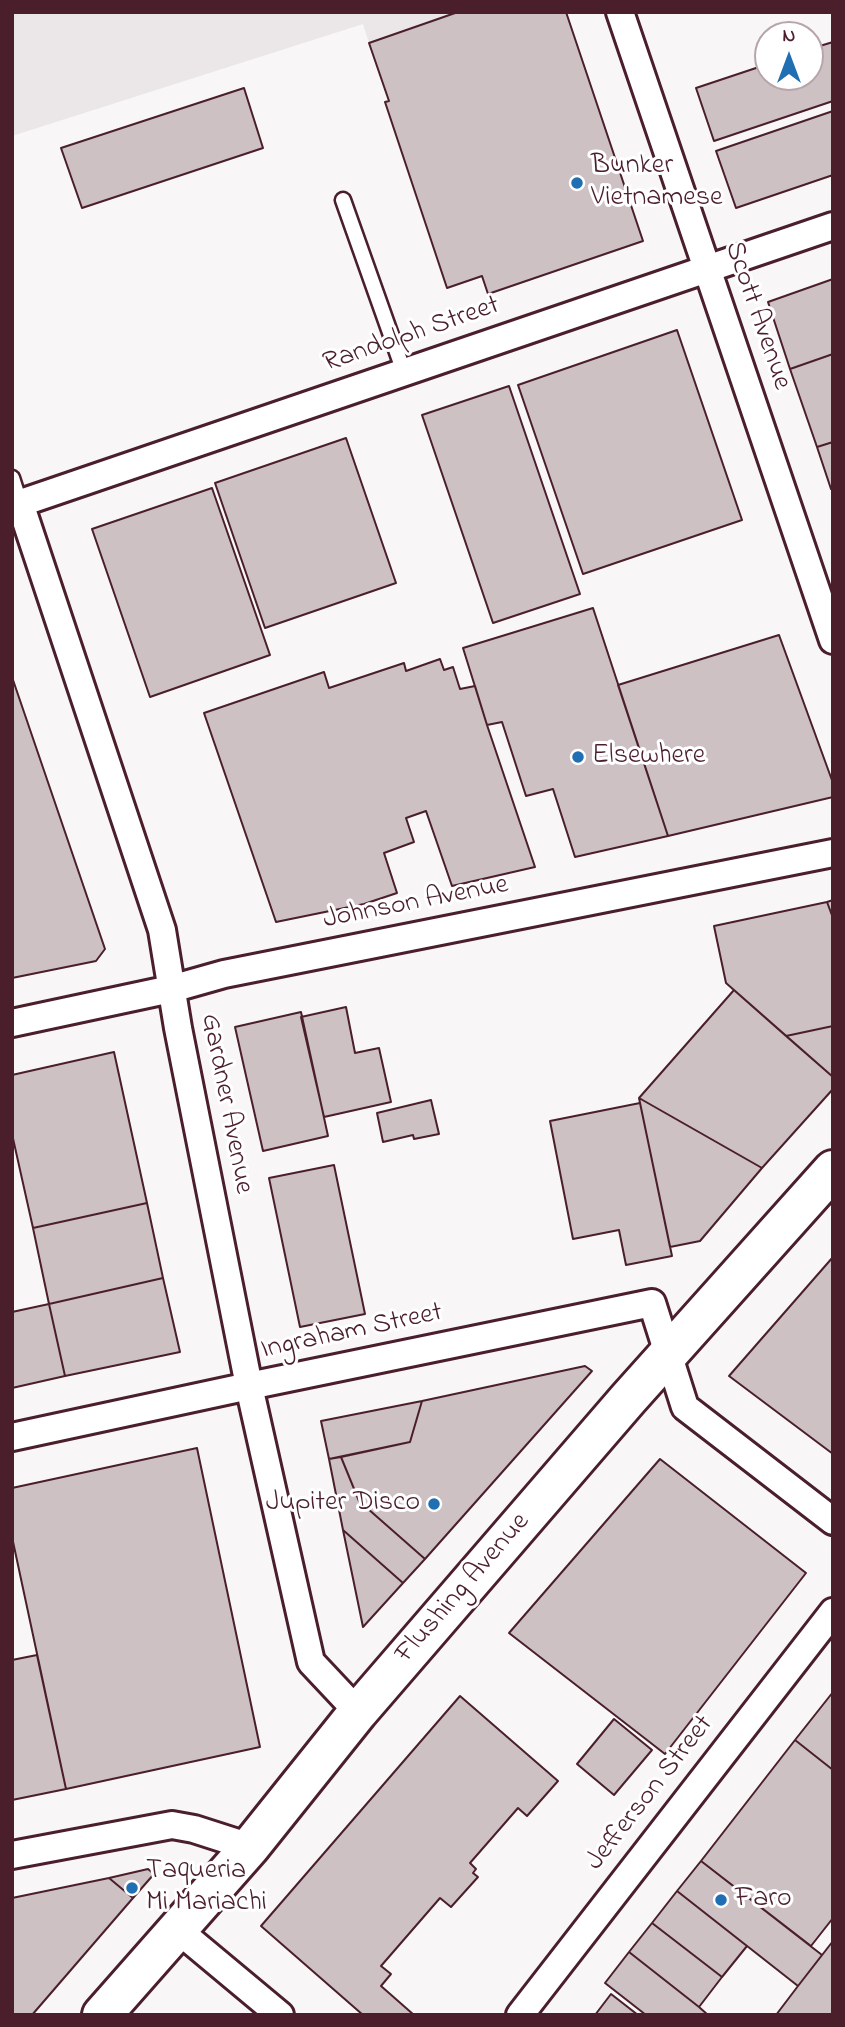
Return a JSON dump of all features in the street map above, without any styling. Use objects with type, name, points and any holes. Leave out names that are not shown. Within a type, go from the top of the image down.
[{"type":"main road","name":"Flushing Avenue","points":[[102,2015],[250,1847],[358,1712],[628,1399],[833,1170]]},
{"type":"street","name":"Scott Avenue","points":[[620,12],[833,640]]},
{"type":"street","name":"Randolph Street","points":[[15,495],[404,372],[833,226]]},
{"type":"street","name":"Gardner Avenue","points":[[15,495],[162,930],[171,989],[249,1386],[311,1662],[358,1712]]},
{"type":"street","name":"Johnson Avenue","points":[[12,1023],[171,989],[237,971],[833,853]]},
{"type":"street","name":"Ingraham Street","points":[[12,1437],[652,1303],[670,1354]]},
{"type":"street","points":[[670,1354],[685,1407],[833,1521]]},
{"type":"street","name":"Jefferson Street","points":[[520,2015],[833,1612]]},
{"type":"street","points":[[12,1855],[172,1825],[194,1829],[250,1847]]},
{"type":"street","points":[[178,1930],[280,2015]]},
{"type":"lane","points":[[343,200],[404,372]]},
{"type":"shaded area","points":[[12,12],[458,12],[369,43],[363,24],[12,136]]},
{"type":"building","points":[[458,12],[566,12],[643,241],[488,294],[482,276],[447,288],[385,102],[389,101],[369,43]]},
{"type":"building","points":[[833,42],[833,101],[714,141],[696,88],[754,69],[754,91],[824,91],[824,45]]},
{"type":"building","points":[[244,88],[263,148],[82,208],[61,148]]},
{"type":"building","points":[[833,111],[833,175],[736,208],[716,151]]},
{"type":"building","points":[[833,279],[833,354],[790,369],[768,302]]},
{"type":"building","points":[[677,330],[742,520],[583,574],[518,385]]},
{"type":"building","points":[[833,354],[833,442],[817,447],[790,369]]},
{"type":"building","points":[[509,386],[580,594],[493,623],[422,415]]},
{"type":"building","points":[[346,438],[396,583],[265,628],[215,483]]},
{"type":"building","points":[[833,442],[833,488],[831,489],[817,447]]},
{"type":"building","points":[[212,488],[270,655],[150,697],[92,529]]},
{"type":"building","name":"Elsewhere","points":[[593,608],[668,836],[575,857],[553,789],[526,796],[502,722],[487,725],[463,648]]},
{"type":"building","points":[[779,635],[833,783],[833,797],[668,836],[618,685]]},
{"type":"building","points":[[440,659],[444,670],[453,667],[460,689],[475,686],[535,867],[452,886],[426,811],[406,818],[414,842],[384,853],[397,893],[364,904],[276,922],[204,713],[324,672],[329,688],[404,663],[406,671]]},
{"type":"building","points":[[12,677],[105,949],[96,961],[12,978]]},
{"type":"building","points":[[833,900],[833,918],[827,902]]},
{"type":"building","points":[[827,902],[833,918],[833,1026],[786,1036],[726,983],[714,926]]},
{"type":"building","points":[[734,990],[833,1077],[833,1089],[762,1168],[639,1098]]},
{"type":"building","points":[[346,1007],[355,1053],[379,1048],[391,1102],[324,1117],[301,1017]]},
{"type":"building","points":[[301,1012],[328,1136],[263,1151],[235,1027]]},
{"type":"building","points":[[833,1026],[833,1077],[786,1036]]},
{"type":"building","points":[[114,1052],[147,1203],[33,1228],[12,1134],[12,1075]]},
{"type":"building","points":[[639,1098],[762,1168],[700,1241],[670,1247]]},
{"type":"building","points":[[431,1100],[439,1134],[414,1139],[413,1135],[383,1142],[377,1113]]},
{"type":"building","points":[[640,1103],[672,1256],[626,1265],[619,1230],[573,1239],[550,1121]]},
{"type":"building","points":[[334,1165],[365,1314],[300,1327],[269,1178]]},
{"type":"building","points":[[147,1203],[163,1278],[49,1304],[33,1228]]},
{"type":"building","points":[[833,1257],[833,1454],[729,1376]]},
{"type":"building","points":[[163,1278],[180,1352],[65,1376],[49,1304]]},
{"type":"building","points":[[49,1304],[65,1376],[12,1388],[12,1312]]},
{"type":"building","points":[[585,1366],[592,1371],[425,1559],[359,1501],[341,1457],[410,1442],[422,1401]]},
{"type":"building","points":[[422,1401],[410,1442],[329,1459],[321,1421]]},
{"type":"building","points":[[197,1448],[260,1747],[66,1789],[12,1537],[12,1488]]},
{"type":"building","points":[[341,1457],[359,1501],[425,1559],[403,1583],[343,1530],[329,1459]]},
{"type":"building","points":[[660,1459],[806,1573],[665,1754],[509,1633]]},
{"type":"building","points":[[343,1530],[403,1583],[363,1627]]},
{"type":"building","points":[[37,1655],[66,1789],[12,1800],[12,1660]]},
{"type":"building","points":[[833,1692],[833,1770],[795,1740]]},
{"type":"building","points":[[460,1696],[558,1781],[527,1816],[518,1808],[470,1863],[476,1869],[473,1873],[478,1877],[451,1907],[440,1898],[381,1966],[391,1974],[381,1986],[414,2015],[363,2015],[261,1926]]},
{"type":"building","points":[[614,1719],[652,1750],[614,1795],[577,1764]]},
{"type":"building","points":[[795,1740],[833,1770],[833,1918],[811,1946],[701,1861]]},
{"type":"building","points":[[701,1861],[822,1955],[798,1986],[677,1891]]},
{"type":"building","name":"Taqueria Mi Mariachi","points":[[148,1869],[154,1874],[133,1898],[109,1878]]},
{"type":"building","points":[[109,1878],[133,1898],[32,2015],[12,2015],[12,1898]]},
{"type":"building","points":[[677,1891],[747,1946],[722,1977],[652,1923]]},
{"type":"building","points":[[652,1923],[722,1977],[699,2007],[629,1952]]},
{"type":"building","points":[[833,1941],[833,2015],[776,2015],[798,1986]]},
{"type":"building","points":[[629,1952],[708,2015],[646,2015],[605,1983]]},
{"type":"building","points":[[611,1994],[638,2015],[595,2015]]},
{"type":"place","name":"Bunker Vietnamese","points":[[577,183]]},
{"type":"place","name":"Elsewhere","points":[[578,757]]},
{"type":"place","name":"Jupiter Disco","points":[[434,1504]]},
{"type":"place","name":"Taqueria Mi Mariachi","points":[[132,1888]]},
{"type":"place","name":"Faro","points":[[721,1900]]}]
